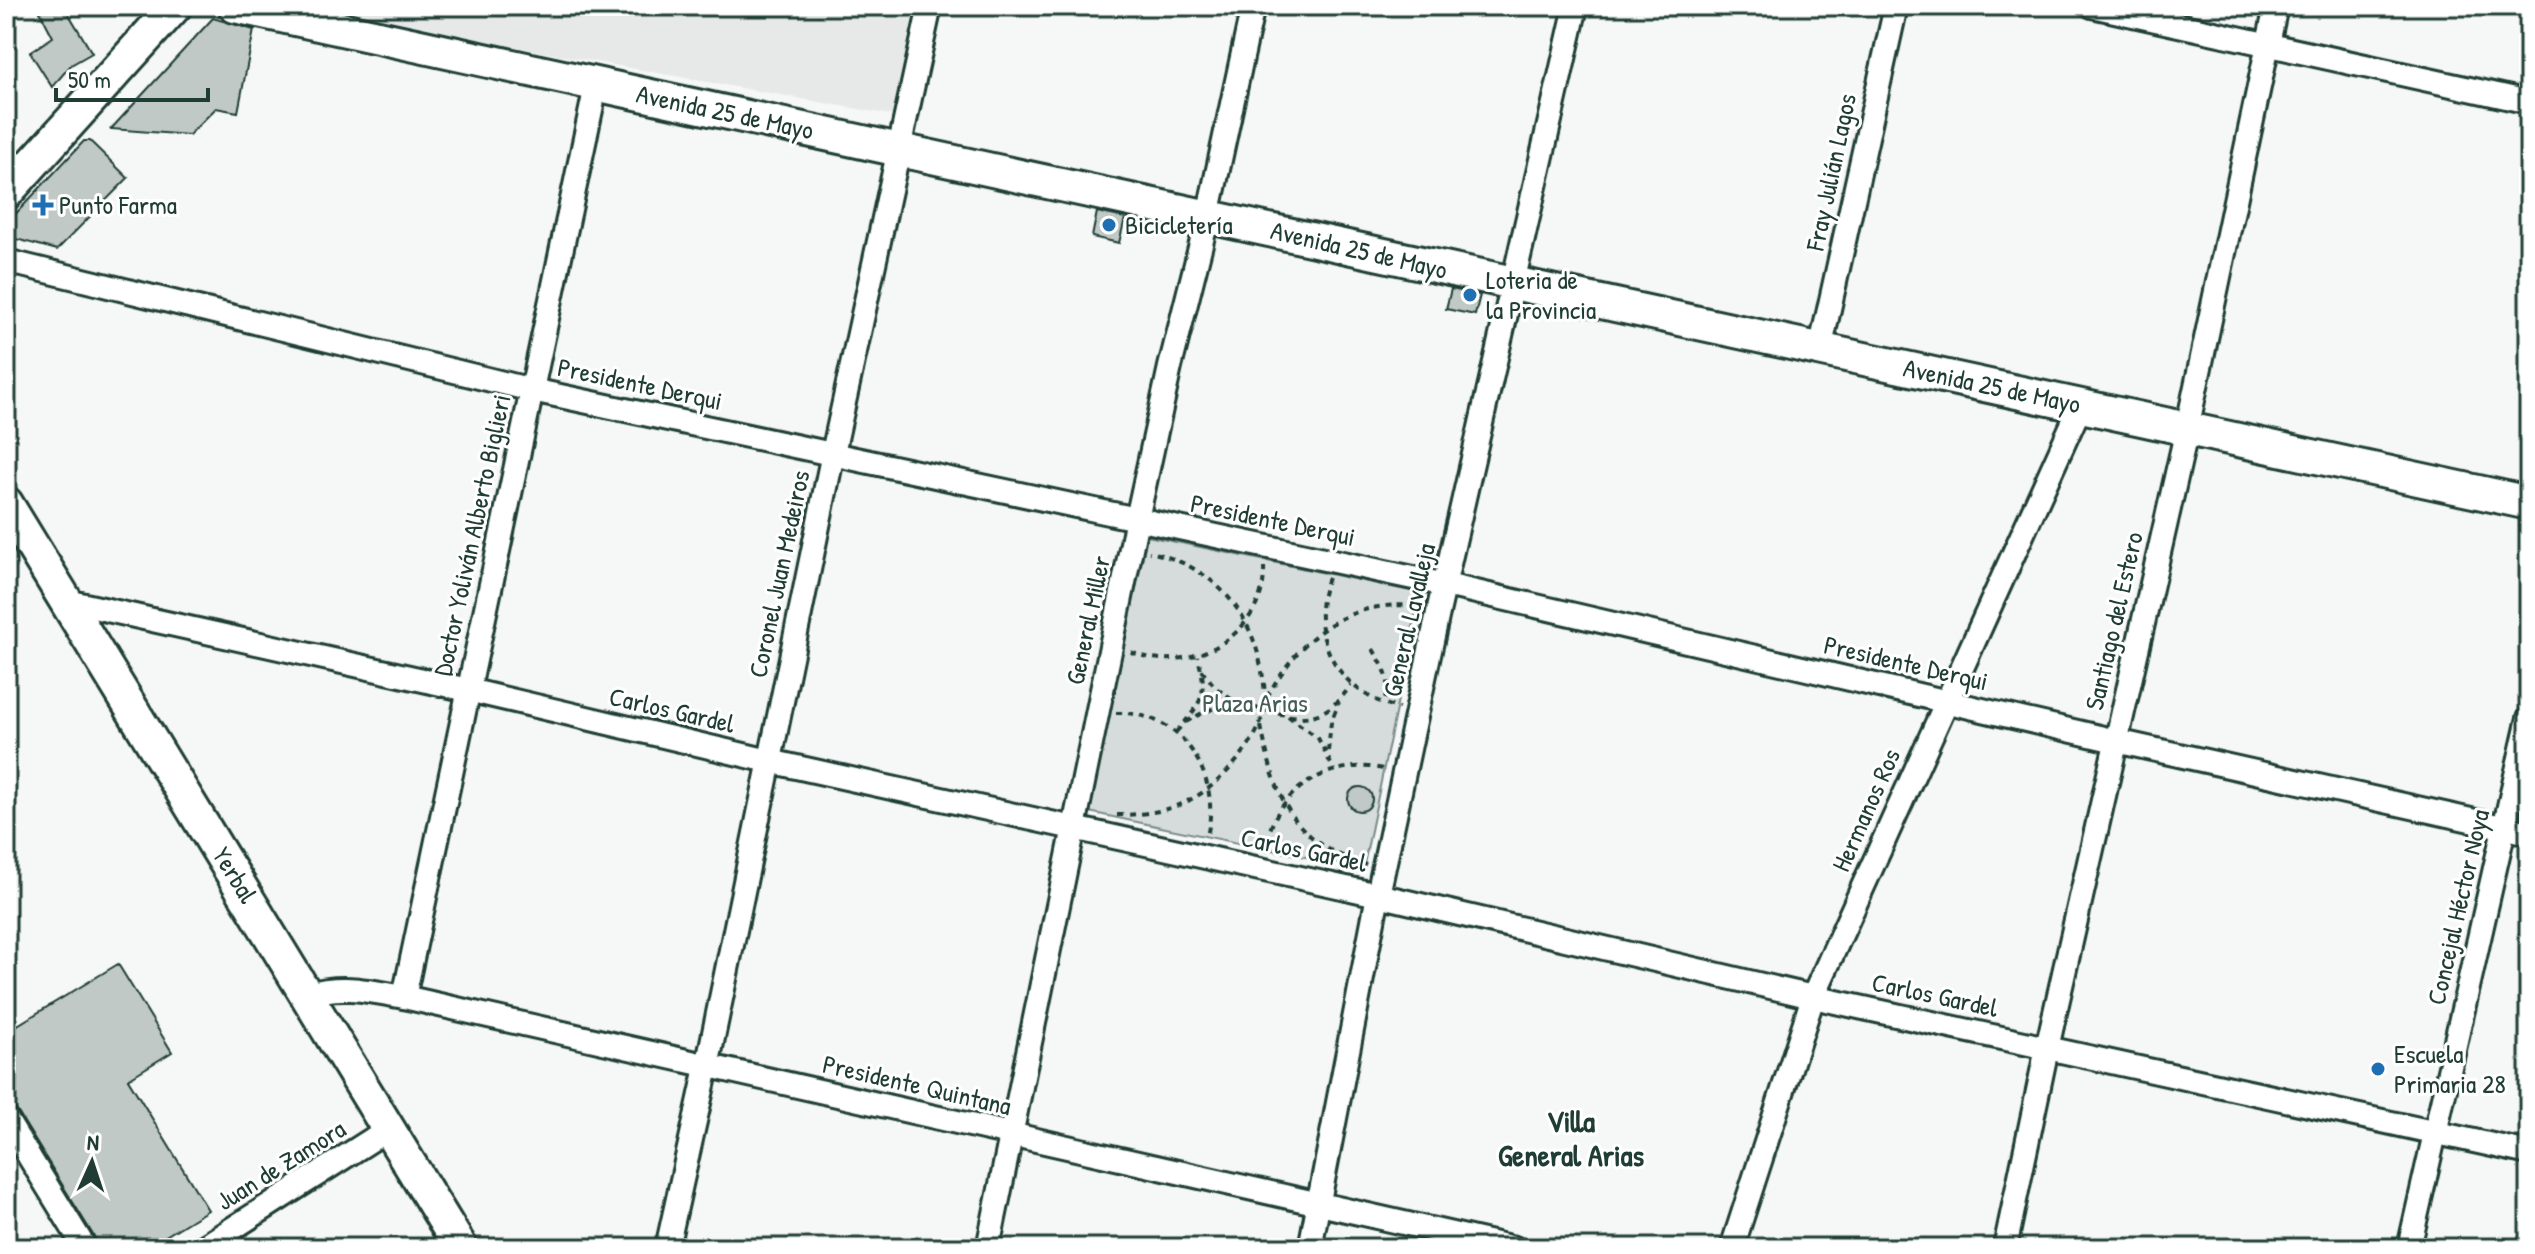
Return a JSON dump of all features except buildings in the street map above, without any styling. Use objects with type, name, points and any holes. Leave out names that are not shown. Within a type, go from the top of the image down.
[{"type":"main road","points":[[6,193],[175,6]]},
{"type":"main road","name":"Avenida 25 de Mayo","points":[[235,6],[2529,503]]},
{"type":"main road","name":"Yerbal","points":[[6,503],[461,1248]]},
{"type":"street","name":"Coronel Juan Medeiros","points":[[667,1248],[930,6]]},
{"type":"street","name":"General Miller","points":[[988,1248],[1137,519],[1170,367],[1208,216],[1253,6]]},
{"type":"street","name":"General Lavalleja","points":[[1310,1248],[1378,895],[1439,608],[1576,6]]},
{"type":"street","name":"Fray Julián Lagos","points":[[1820,350],[1896,6]]},
{"type":"street","points":[[2092,6],[2529,102]]},
{"type":"street","name":"Santiago del Estero","points":[[2005,1248],[2187,429],[2276,6]]},
{"type":"street","name":"Doctor Yoliván Alberto Biglieri","points":[[404,997],[596,86]]},
{"type":"street","name":"Presidente Derqui","points":[[6,261],[532,390],[1446,585],[2116,741],[2529,833]]},
{"type":"street","name":"Hermanos Ros","points":[[1732,1248],[1813,997],[2081,405]]},
{"type":"street","name":"Carlos Gardel","points":[[67,601],[769,761],[1075,820],[1196,855],[1813,997],[2529,1153]]},
{"type":"street","name":"Concejal Héctor Noya","points":[[2409,1248],[2529,718]]},
{"type":"street","name":"Presidente Quintana","points":[[308,994],[345,987],[404,997],[1514,1248]]},
{"type":"street","points":[[6,1119],[85,1248]]},
{"type":"street","name":"Juan de Zamora","points":[[202,1248],[390,1128]]},
{"type":"path","points":[[1112,641],[1127,650],[1165,660],[1197,656],[1227,640],[1246,621],[1262,586],[1261,546]]},
{"type":"path","points":[[1131,548],[1155,553],[1197,569],[1231,598],[1246,621],[1259,658],[1266,699]]},
{"type":"path","points":[[1336,561],[1324,589],[1320,614],[1321,630],[1335,665],[1351,685],[1382,703],[1418,709]]},
{"type":"path","points":[[1384,870],[1332,852],[1298,823],[1284,805],[1269,764],[1261,724],[1263,711],[1266,699],[1293,657],[1321,630],[1346,615],[1367,609],[1411,605],[1439,608]]},
{"type":"path","points":[[1373,649],[1387,678],[1389,693],[1382,703]]},
{"type":"path","points":[[1176,732],[1201,703],[1205,689],[1197,656]]},
{"type":"path","points":[[1201,668],[1215,687],[1241,707]]},
{"type":"path","points":[[1186,722],[1222,707],[1310,718],[1324,714],[1351,685]]},
{"type":"path","points":[[1328,755],[1331,722],[1340,700]]},
{"type":"path","points":[[1097,715],[1125,712],[1138,715],[1176,732],[1200,761],[1209,788],[1212,812],[1207,837],[1196,855]]},
{"type":"path","points":[[1286,714],[1318,738],[1334,770]]},
{"type":"path","points":[[1075,820],[1160,812],[1181,806],[1209,788],[1248,747],[1261,724]]},
{"type":"path","points":[[1266,871],[1270,831],[1284,805],[1299,788],[1334,770],[1374,766],[1404,776]]},
{"type":"shaded area","points":[[288,6],[925,6],[902,117]]},
{"type":"green space","name":"Plaza Arias","points":[[1147,536],[1420,593],[1363,869],[1089,812]]},
{"type":"place","name":"Punto Farma","points":[[43,205]]},
{"type":"place","name":"Bicicletería","points":[[1109,225]]},
{"type":"place","name":"Loteria de la Provincia","points":[[1470,295]]},
{"type":"place","name":"Escuela Primaria 28","points":[[2378,1069]]},
{"type":"district","name":"Villa General Arias","points":[[1571,1139]]}]
